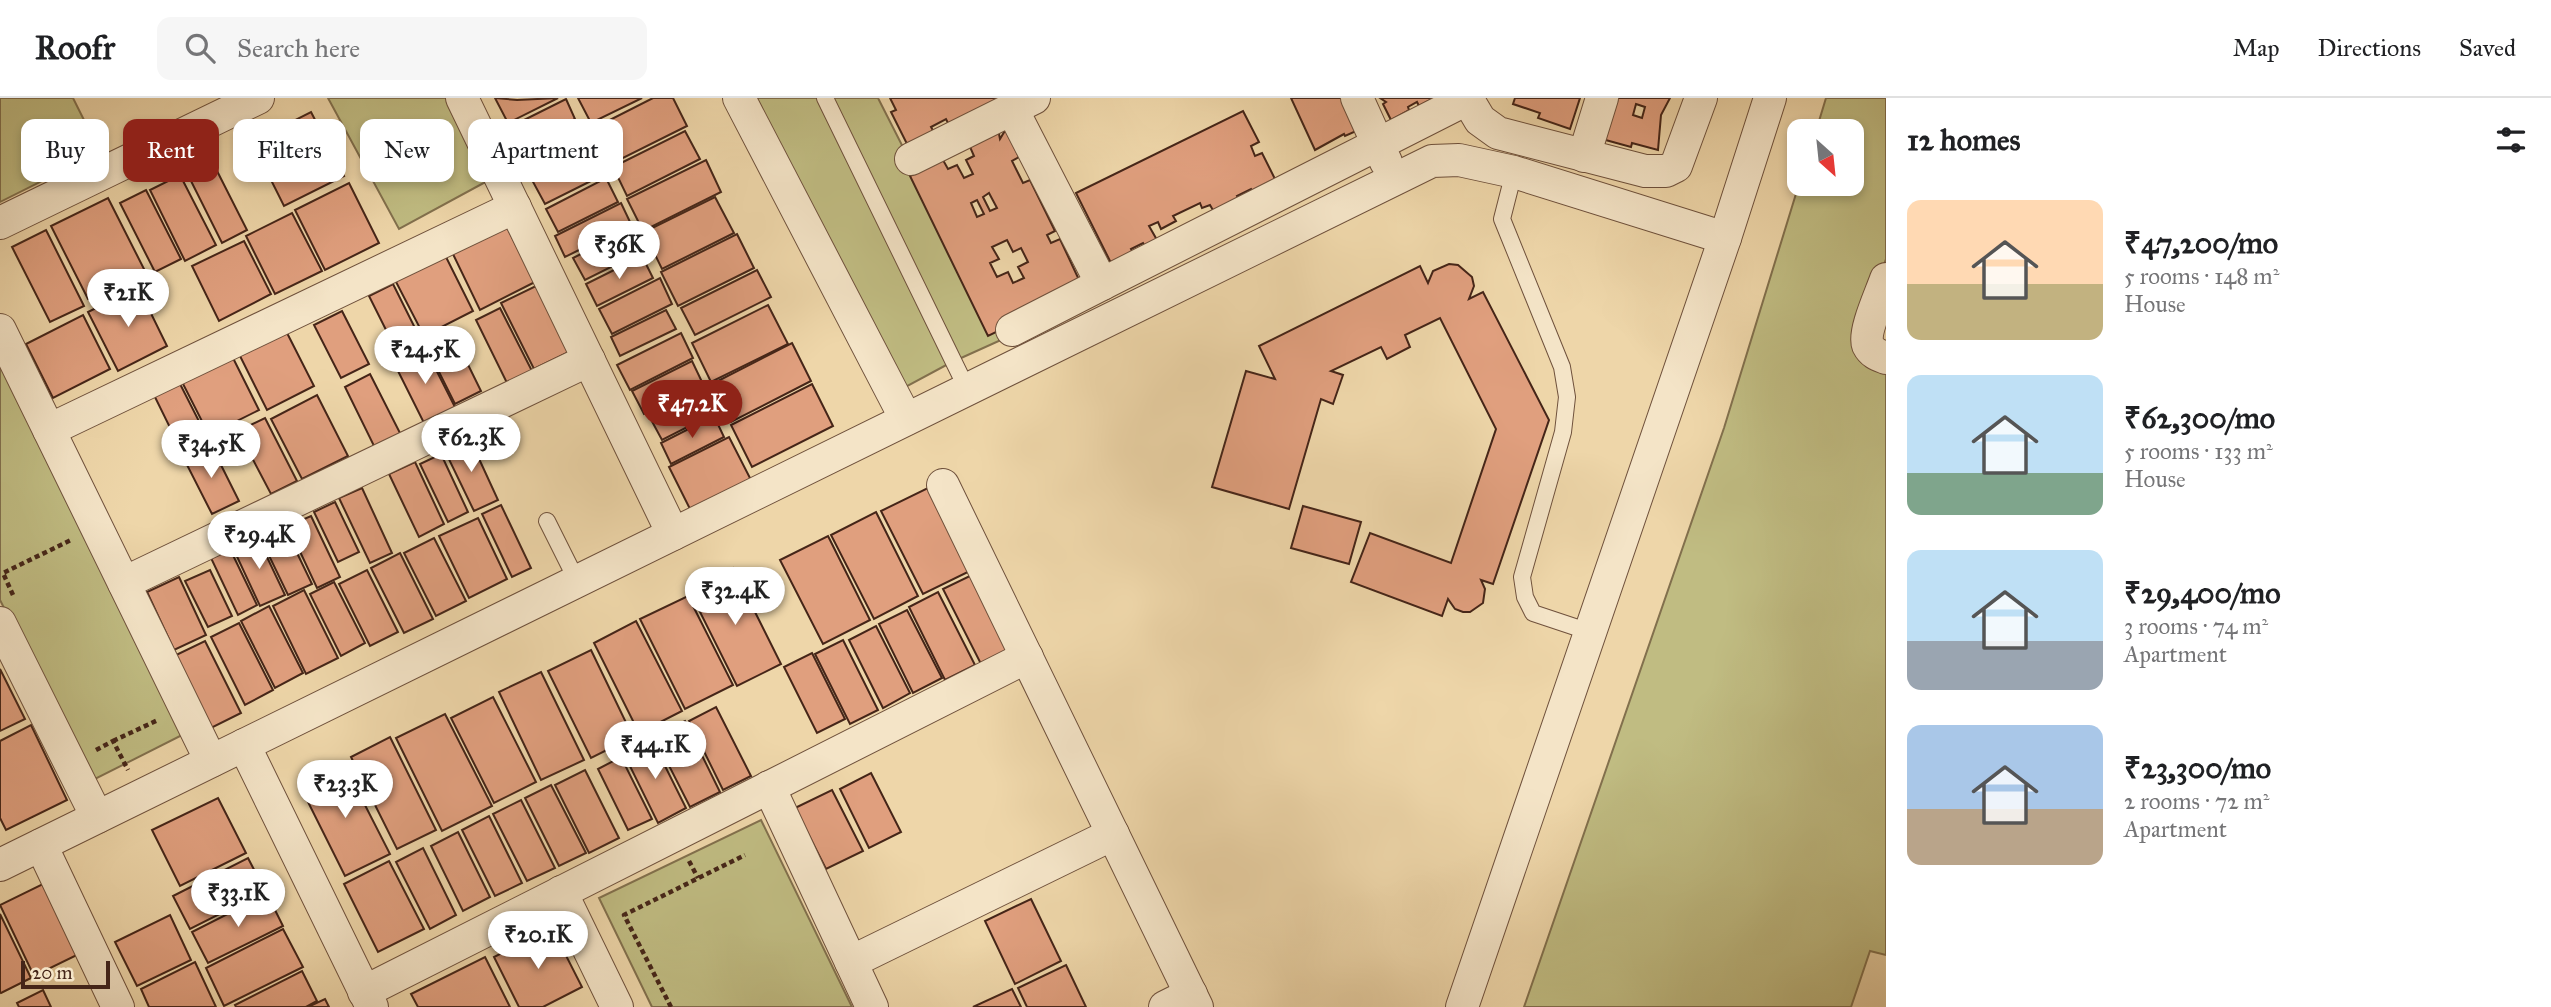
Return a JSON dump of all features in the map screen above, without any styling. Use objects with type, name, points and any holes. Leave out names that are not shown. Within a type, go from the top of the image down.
[{"type":"street","points":[[0,223],[258,98]]},
{"type":"street","points":[[462,98],[673,534]]},
{"type":"street","points":[[739,98],[906,419]]},
{"type":"street","points":[[1357,98],[1394,179]]},
{"type":"street","points":[[1012,330],[1468,98],[1480,120],[1498,133],[1645,171],[1666,172],[1676,166],[1701,98]]},
{"type":"street","points":[[1584,156],[1602,98]]},
{"type":"street","points":[[1462,1007],[1725,238],[1770,98]]},
{"type":"street","points":[[911,159],[1023,103],[1102,284]]},
{"type":"street","points":[[0,865],[1432,161],[1447,159],[1514,172],[1725,238]]},
{"type":"street","points":[[49,430],[515,207]]},
{"type":"street","points":[[1886,279],[1867,336],[1869,346],[1875,354],[1886,358]]},
{"type":"street","points":[[0,330],[211,761]]},
{"type":"street","points":[[124,583],[589,360]]},
{"type":"street","points":[[943,485],[1113,834],[1184,1003]]},
{"type":"street","points":[[6,627],[97,817]]},
{"type":"street","points":[[244,745],[368,999],[561,892],[1027,657]]},
{"type":"street","points":[[769,787],[872,1007]]},
{"type":"street","points":[[851,962],[1113,834]]},
{"type":"street","points":[[41,845],[118,1007]]},
{"type":"street","points":[[561,892],[617,1007]]},
{"type":"lane","points":[[825,98],[967,389]]},
{"type":"lane","points":[[1514,172],[1502,219],[1562,367],[1567,397],[1563,432],[1522,577],[1525,597],[1533,613],[1590,632]]},
{"type":"lane","points":[[547,521],[577,581]]},
{"type":"path","points":[[6,627],[3,573],[82,535]]},
{"type":"path","points":[[90,754],[169,715]]},
{"type":"path","points":[[113,741],[141,796]]},
{"type":"path","points":[[671,1007],[624,915],[746,855]]},
{"type":"shaded area","points":[[0,98],[73,98],[84,119],[21,119],[21,182],[40,182],[0,202]]},
{"type":"shaded area","points":[[328,98],[447,98],[468,137],[468,182],[485,182],[399,229],[374,182],[454,182],[454,119],[360,119],[360,157],[346,131],[346,119],[339,119]]},
{"type":"shaded area","points":[[754,98],[878,98],[1001,340],[900,390]]},
{"type":"shaded area","points":[[1826,98],[1886,98],[1886,259],[1854,350],[1886,361],[1886,955],[1870,951],[1851,1007],[1524,1007],[1724,428],[1795,196],[1864,196],[1864,119],[1820,119]]},
{"type":"shaded area","points":[[0,334],[198,727],[91,781],[0,600]]},
{"type":"shaded area","points":[[761,820],[852,1007],[652,1007],[599,898]]},
{"type":"building","points":[[495,98],[558,98],[516,119],[506,119]]},
{"type":"building","points":[[578,98],[642,98],[599,119],[589,119]]},
{"type":"building","points":[[653,98],[673,98],[687,126],[623,158],[623,119],[612,119]]},
{"type":"building","points":[[890,98],[1001,98],[950,127],[946,119],[931,127],[935,134],[909,148],[891,112],[896,110]]},
{"type":"building","points":[[1291,98],[1351,98],[1363,128],[1345,136],[1344,134],[1315,150]]},
{"type":"building","points":[[1380,98],[1434,98],[1419,106],[1417,102],[1391,120],[1383,104],[1386,102]]},
{"type":"building","points":[[1515,98],[1580,98],[1570,129],[1538,118],[1540,113],[1513,104]]},
{"type":"building","points":[[1614,98],[1670,98],[1661,115],[1658,150],[1632,143],[1631,147],[1602,139]],"holes":[[[1636,104],[1645,107],[1642,118],[1633,115]]]},
{"type":"building","points":[[566,99],[575,119],[526,119]]},
{"type":"building","points":[[1243,111],[1259,142],[1251,146],[1255,156],[1262,153],[1276,181],[1253,193],[1251,189],[1237,196],[1239,200],[1214,212],[1210,205],[1202,208],[1200,203],[1173,216],[1176,221],[1161,229],[1158,222],[1149,226],[1157,240],[1145,247],[1143,243],[1131,249],[1133,253],[1111,263],[1076,193]]},
{"type":"building","points":[[311,112],[315,119],[297,119]]},
{"type":"building","points":[[998,129],[1000,139],[1006,129],[1019,157],[1012,161],[1023,183],[1030,180],[1055,231],[1047,235],[1051,243],[1060,239],[1080,282],[1025,318],[988,336],[910,176],[943,160],[948,169],[957,165],[964,178],[973,174],[966,160],[974,156],[970,147]],"holes":[[[989,193],[997,208],[990,211],[983,197]],[[977,200],[984,214],[977,217],[971,203]],[[1007,240],[1013,252],[1021,248],[1028,262],[1018,267],[1024,278],[1013,283],[1008,272],[997,277],[990,263],[999,259],[992,247]]]},
{"type":"building","points":[[685,131],[700,159],[627,196],[620,182],[623,182],[623,162]]},
{"type":"building","points":[[706,160],[721,192],[643,231],[627,199]]},
{"type":"building","points":[[219,175],[247,230],[222,243],[192,182],[219,182]]},
{"type":"building","points":[[166,182],[184,182],[216,245],[185,261],[150,190]]},
{"type":"building","points":[[272,182],[332,182],[284,206]]},
{"type":"building","points":[[533,182],[589,182],[545,204]]},
{"type":"building","points":[[598,182],[608,182],[618,202],[558,232],[546,209]]},
{"type":"building","points":[[349,183],[379,243],[325,270],[295,210]]},
{"type":"building","points":[[146,190],[181,259],[155,272],[120,203]]},
{"type":"building","points":[[715,197],[734,233],[662,269],[644,232]]},
{"type":"building","points":[[108,198],[145,271],[88,299],[51,226]]},
{"type":"building","points":[[621,203],[631,224],[565,257],[555,236]]},
{"type":"building","points":[[292,213],[322,271],[275,294],[246,236]]},
{"type":"building","points":[[506,225],[535,282],[480,310],[452,252]]},
{"type":"building","points":[[632,228],[643,251],[585,280],[573,258]]},
{"type":"building","points":[[46,230],[84,306],[50,322],[12,247]]},
{"type":"building","points":[[737,234],[754,268],[678,306],[661,272]]},
{"type":"building","points":[[244,241],[271,294],[219,321],[192,266]]},
{"type":"building","points":[[444,253],[473,311],[424,336],[394,278]]},
{"type":"building","points":[[642,256],[653,278],[597,306],[586,284]]},
{"type":"building","points":[[1449,264],[1458,265],[1472,277],[1474,286],[1469,299],[1483,292],[1549,420],[1493,584],[1481,580],[1485,589],[1483,603],[1470,612],[1463,612],[1455,609],[1448,599],[1442,616],[1351,582],[1370,533],[1451,563],[1496,429],[1440,318],[1405,335],[1410,347],[1387,359],[1381,347],[1331,371],[1343,375],[1333,404],[1321,399],[1289,509],[1212,487],[1246,371],[1275,379],[1259,346],[1420,266],[1428,283],[1433,271]]},
{"type":"building","points":[[757,270],[771,297],[695,335],[681,308]]},
{"type":"building","points":[[660,278],[672,304],[612,334],[599,309]]},
{"type":"building","points":[[393,284],[420,338],[396,350],[369,296]]},
{"type":"building","points":[[540,284],[573,350],[534,369],[501,303]]},
{"type":"building","points":[[138,287],[167,346],[118,371],[88,312]]},
{"type":"building","points":[[768,305],[788,344],[711,382],[692,343]]},
{"type":"building","points":[[500,308],[532,371],[507,383],[476,320]]},
{"type":"building","points":[[666,310],[676,329],[620,356],[611,337]]},
{"type":"building","points":[[342,311],[369,364],[341,378],[314,325]]},
{"type":"building","points":[[83,315],[110,369],[53,398],[26,344]]},
{"type":"building","points":[[450,328],[481,391],[455,404],[424,342]]},
{"type":"building","points":[[285,329],[314,386],[267,410],[238,352]]},
{"type":"building","points":[[681,333],[693,358],[630,390],[617,365]]},
{"type":"building","points":[[792,343],[811,381],[731,422],[712,384]]},
{"type":"building","points":[[423,344],[458,413],[427,429],[392,359]]},
{"type":"building","points":[[230,352],[259,410],[209,435],[180,378]]},
{"type":"building","points":[[692,361],[703,384],[644,414],[632,391]]},
{"type":"building","points":[[370,374],[401,435],[375,448],[345,387]]},
{"type":"building","points":[[176,376],[208,439],[182,452],[151,389]]},
{"type":"building","points":[[812,384],[833,426],[752,467],[731,425]]},
{"type":"building","points":[[704,386],[717,412],[662,440],[648,414]]},
{"type":"building","points":[[317,395],[348,456],[302,479],[271,419]]},
{"type":"building","points":[[714,416],[724,437],[671,464],[661,443]]},
{"type":"building","points":[[265,418],[297,481],[271,494],[238,431]]},
{"type":"building","points":[[469,437],[498,500],[474,511],[444,449]]},
{"type":"building","points":[[729,437],[751,480],[691,511],[669,467]]},
{"type":"building","points":[[211,445],[239,501],[212,514],[184,459]]},
{"type":"building","points":[[441,454],[468,512],[448,522],[420,464]]},
{"type":"building","points":[[415,462],[444,524],[419,537],[389,474]]},
{"type":"building","points":[[934,485],[976,568],[923,594],[881,511]]},
{"type":"building","points":[[362,488],[392,553],[370,563],[339,498]]},
{"type":"building","points":[[335,502],[359,552],[338,562],[314,512]]},
{"type":"building","points":[[501,505],[531,568],[512,577],[482,514]]},
{"type":"building","points":[[1303,506],[1361,522],[1349,564],[1291,548]]},
{"type":"building","points":[[876,512],[918,596],[874,619],[831,535]]},
{"type":"building","points":[[311,516],[340,577],[317,588],[288,526]]},
{"type":"building","points":[[478,518],[507,579],[469,598],[439,536]]},
{"type":"building","points":[[284,526],[312,584],[288,595],[260,537]]},
{"type":"building","points":[[257,536],[285,595],[260,606],[233,548]]},
{"type":"building","points":[[828,536],[870,620],[823,644],[780,560]]},
{"type":"building","points":[[434,538],[466,601],[436,616],[404,553]]},
{"type":"building","points":[[230,549],[257,605],[238,615],[211,558]]},
{"type":"building","points":[[400,553],[433,619],[404,633],[371,568]]},
{"type":"building","points":[[733,568],[781,664],[737,686],[689,590]]},
{"type":"building","points":[[210,570],[232,616],[208,627],[185,581]]},
{"type":"building","points":[[367,570],[398,632],[370,646],[339,584]]},
{"type":"building","points":[[978,572],[1016,647],[981,664],[943,589]]},
{"type":"building","points":[[179,577],[206,635],[174,650],[147,592]]},
{"type":"building","points":[[334,582],[365,643],[341,656],[310,594]]},
{"type":"building","points":[[304,590],[338,658],[306,674],[273,606]]},
{"type":"building","points":[[938,592],[975,665],[945,680],[909,607]]},
{"type":"building","points":[[688,596],[733,685],[685,709],[640,619]]},
{"type":"building","points":[[269,606],[303,673],[275,688],[241,621]]},
{"type":"building","points":[[907,610],[942,678],[913,693],[879,624]]},
{"type":"building","points":[[636,621],[682,711],[639,733],[594,643]]},
{"type":"building","points":[[239,623],[273,690],[245,705],[211,637]]},
{"type":"building","points":[[876,626],[910,693],[883,708],[849,640]]},
{"type":"building","points":[[843,640],[878,710],[850,724],[815,654]]},
{"type":"building","points":[[205,641],[241,713],[209,729],[172,657]]},
{"type":"building","points":[[591,650],[633,737],[591,758],[548,671]]},
{"type":"building","points":[[812,653],[845,719],[817,733],[784,667]]},
{"type":"building","points":[[0,669],[25,719],[0,731]]},
{"type":"building","points":[[541,672],[584,760],[541,780],[499,692]]},
{"type":"building","points":[[493,697],[536,782],[494,803],[451,718]]},
{"type":"building","points":[[716,707],[751,776],[723,790],[689,721]]},
{"type":"building","points":[[445,714],[492,806],[442,831],[396,738]]},
{"type":"building","points":[[685,721],[720,792],[690,807],[654,736]]},
{"type":"building","points":[[31,725],[67,800],[6,830],[0,818],[0,741]]},
{"type":"building","points":[[390,737],[436,830],[397,849],[351,757]]},
{"type":"building","points":[[652,740],[686,808],[658,823],[624,754]]},
{"type":"building","points":[[621,757],[652,819],[628,830],[598,769]]},
{"type":"building","points":[[344,764],[390,854],[345,876],[300,786]]},
{"type":"building","points":[[585,770],[619,838],[589,853],[555,785]]},
{"type":"building","points":[[871,773],[901,832],[869,848],[840,789]]},
{"type":"building","points":[[551,785],[586,853],[559,866],[525,798]]},
{"type":"building","points":[[832,790],[863,851],[826,869],[795,808]]},
{"type":"building","points":[[218,798],[246,853],[180,886],[152,830]]},
{"type":"building","points":[[521,800],[555,868],[527,881],[493,814]]},
{"type":"building","points":[[489,816],[522,883],[495,896],[462,830]]},
{"type":"building","points":[[458,832],[490,897],[463,911],[431,846]]},
{"type":"building","points":[[423,848],[456,915],[430,929],[396,862]]},
{"type":"building","points":[[248,858],[265,891],[190,929],[173,896]]},
{"type":"building","points":[[389,861],[424,929],[378,952],[344,884]]},
{"type":"building","points":[[49,881],[83,952],[34,976],[0,905]]},
{"type":"building","points":[[267,894],[283,926],[208,963],[192,932]]},
{"type":"building","points":[[1031,899],[1061,961],[1015,984],[985,921]]},
{"type":"building","points":[[0,914],[31,978],[1,993],[0,992]]},
{"type":"building","points":[[170,915],[191,960],[137,986],[115,942]]},
{"type":"building","points":[[552,928],[582,987],[543,1007],[519,1007],[494,957]]},
{"type":"building","points":[[283,929],[303,967],[224,1006],[206,968]]},
{"type":"building","points":[[485,957],[510,1007],[418,1007],[411,994]]},
{"type":"building","points":[[195,962],[216,1007],[149,1007],[141,989]]},
{"type":"building","points":[[1066,965],[1086,1007],[1027,1007],[1018,988]]},
{"type":"building","points":[[302,971],[317,1001],[306,1007],[236,1007],[235,1005]]},
{"type":"building","points":[[1012,989],[1021,1007],[973,1007]]},
{"type":"building","points":[[43,990],[51,1007],[19,1007],[17,1003]]},
{"type":"building","points":[[325,999],[329,1007],[308,1007]]}]
